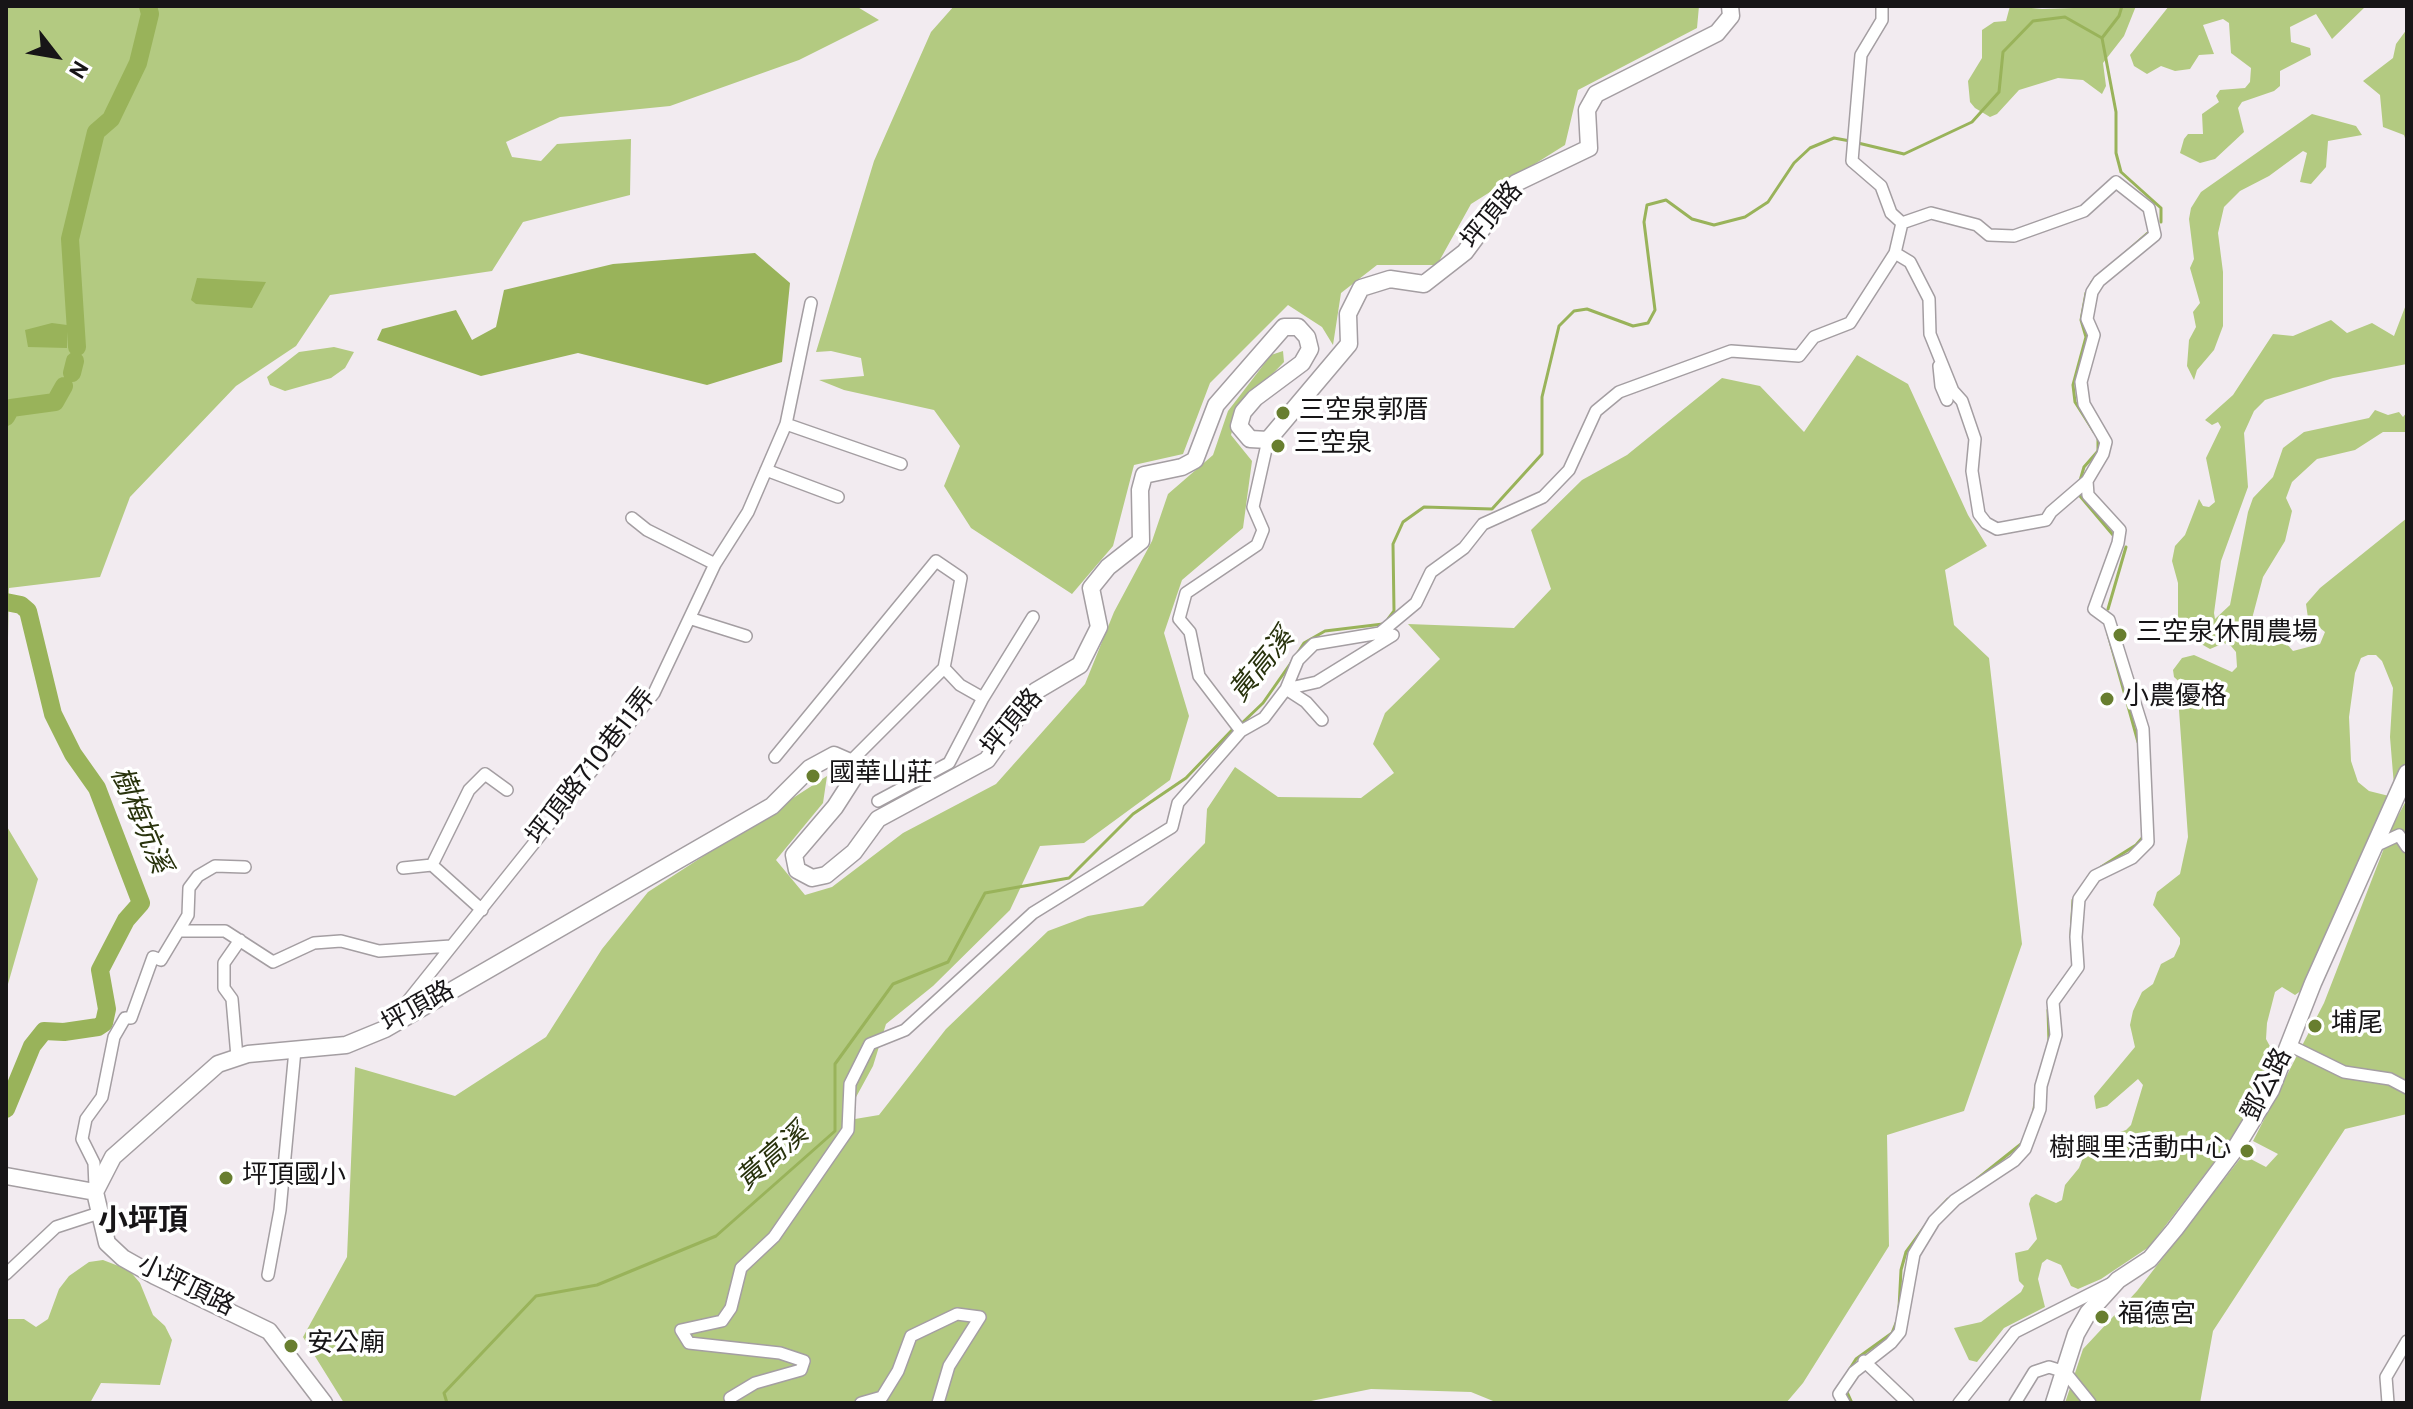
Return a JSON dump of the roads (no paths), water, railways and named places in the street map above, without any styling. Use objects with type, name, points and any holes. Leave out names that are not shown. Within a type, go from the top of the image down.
[{"type":"street","name":"坪頂路","points":[[95,1192],[113,1157],[218,1064],[237,1057],[346,1045],[385,1029],[772,806],[810,768],[834,755],[850,762],[853,779],[835,807],[794,855],[797,870],[812,878],[826,875],[854,852],[878,819],[987,760],[1036,691],[1080,665],[1099,627],[1091,588],[1108,567],[1141,541],[1140,490],[1144,475],[1182,467],[1195,460],[1216,405],[1284,327],[1298,327],[1307,337],[1310,349],[1302,363],[1255,398],[1243,412],[1239,426],[1250,439],[1268,440],[1349,344],[1348,314],[1361,288],[1390,279],[1424,284],[1465,252],[1516,183],[1589,148],[1587,110],[1596,94],[1717,33],[1731,16],[1730,6]]},
{"type":"street","points":[[1882,6],[1882,20],[1861,55],[1852,161],[1881,186],[1891,213],[1902,223]]},
{"type":"street","points":[[1895,253],[1910,262],[1929,299],[1930,334],[1953,391],[1962,401],[1975,439],[1972,471],[1979,514],[1986,523],[1997,529],[2046,520],[2087,481],[2103,454],[2106,442],[2084,404],[2081,382],[2094,335],[2087,319],[2088,304],[2099,281],[2155,235],[2149,208],[2116,182],[2084,211],[2014,236],[1989,235],[1977,225],[1931,213],[1902,223]]},
{"type":"street","points":[[730,1398],[755,1383],[801,1370],[804,1361],[780,1353],[689,1343],[681,1330],[722,1321],[731,1308],[741,1268],[774,1237],[848,1130],[850,1084],[870,1044],[905,1030],[1033,913],[1172,827],[1178,803],[1241,731],[1264,718],[1286,689],[1298,660],[1314,644],[1380,633],[1416,603],[1431,572],[1464,548],[1483,524],[1543,497],[1569,470],[1596,411],[1619,392],[1731,351],[1799,356],[1814,337],[1850,323],[1895,253],[1902,223]]},
{"type":"street","name":"坪頂路710巷11弄","points":[[385,1029],[654,693],[692,619],[715,564],[748,512],[786,424],[811,303]]},
{"type":"street","points":[[1939,355],[1941,386],[1947,400]]},
{"type":"street","points":[[786,424],[901,464]]},
{"type":"street","points":[[1241,731],[1199,676],[1190,632],[1179,619],[1186,593],[1257,545],[1263,530],[1253,507],[1268,440]]},
{"type":"street","points":[[766,470],[838,497]]},
{"type":"street","points":[[1844,1403],[1839,1394],[1842,1387],[1864,1361],[1891,1343],[1900,1332],[1914,1254],[1934,1221],[1955,1200],[2014,1161],[2025,1149],[2036,1122],[2041,1086],[2056,1035],[2053,1002],[2078,967],[2079,899],[2095,876],[2132,858],[2148,842],[2143,729],[2109,620],[2094,609],[2120,530],[2088,495],[2087,481]]},
{"type":"street","points":[[632,518],[647,530],[715,564]]},
{"type":"street","points":[[775,757],[936,561],[961,578],[944,668],[850,762]]},
{"type":"street","points":[[878,801],[949,763],[983,698],[1033,617]]},
{"type":"street","points":[[692,619],[746,636]]},
{"type":"street","points":[[1286,689],[1317,682],[1393,635]]},
{"type":"street","points":[[944,668],[960,685],[983,698]]},
{"type":"street","points":[[1286,689],[1306,702],[1322,720]]},
{"type":"street","name":"鄧公路","points":[[2054,1403],[2076,1334],[2104,1292],[2150,1259],[2233,1152],[2271,1090],[2291,1046],[2313,983],[2407,773]]},
{"type":"street","name":"坪頂路710巷11弄","points":[[432,865],[469,790],[485,774],[507,790]]},
{"type":"street","points":[[2373,847],[2399,835],[2407,847]]},
{"type":"street","points":[[6,1176],[95,1192],[94,1163],[82,1139],[86,1119],[102,1097],[114,1037],[125,1018],[131,1018],[153,957],[161,960],[188,915],[189,888],[198,876],[227,864],[245,867]]},
{"type":"street","points":[[403,868],[432,865],[482,910]]},
{"type":"street","points":[[179,931],[225,931],[273,962],[314,943],[341,941],[379,951],[451,946]]},
{"type":"street","points":[[237,1057],[232,999],[224,988],[224,963],[240,940]]},
{"type":"street","points":[[411,994],[415,1013]]},
{"type":"street","points":[[2291,1046],[2344,1072],[2390,1079],[2407,1088]]},
{"type":"street","points":[[268,1275],[280,1210],[295,1050]]},
{"type":"street","name":"小坪頂路","points":[[95,1192],[107,1243],[123,1258],[269,1331],[324,1403]]},
{"type":"street","points":[[6,1274],[56,1227],[99,1213]]},
{"type":"street","points":[[1959,1403],[2015,1332],[2118,1280]]},
{"type":"street","points":[[861,1403],[882,1397],[898,1371],[911,1336],[957,1314],[980,1317],[949,1366],[938,1403]]},
{"type":"street","points":[[2388,1403],[2386,1377],[2407,1341]]},
{"type":"street","points":[[1864,1361],[1908,1403]]},
{"type":"street","points":[[2015,1403],[2034,1372],[2049,1367],[2065,1372],[2090,1403]]},
{"type":"waterway","name":"樹梅坑溪","points":[[77,347],[70,239],[96,132],[111,119],[138,63],[150,14],[148,6]]},
{"type":"waterway","name":"黃高溪","points":[[2102,38],[2119,16],[2122,6]]},
{"type":"waterway","name":"黃高溪","points":[[1858,143],[1904,154],[1972,122],[1999,92],[2003,52],[2033,21],[2065,17],[2102,38]]},
{"type":"waterway","points":[[2102,38],[2116,112],[2116,153],[2121,172],[2161,208],[2161,222]]},
{"type":"waterway","name":"黃高溪","points":[[1388,619],[1394,611],[1393,544],[1403,522],[1424,507],[1492,509],[1542,454],[1542,397],[1559,326],[1574,311],[1587,309],[1633,326],[1648,323],[1655,310],[1644,222],[1647,205],[1666,200],[1692,219],[1714,225],[1745,217],[1768,202],[1794,163],[1810,148],[1834,138],[1850,141]]},
{"type":"waterway","points":[[2092,282],[2148,233]]},
{"type":"waterway","points":[[2086,293],[2081,320],[2086,337],[2073,385],[2075,402],[2094,432]]},
{"type":"waterway","name":"樹梅坑溪","points":[[72,373],[75,361]]},
{"type":"waterway","name":"樹梅坑溪","points":[[6,417],[11,408],[55,402],[64,386]]},
{"type":"waterway","points":[[2079,484],[2084,467],[2098,451],[2098,438]]},
{"type":"waterway","points":[[2080,491],[2080,496],[2113,535]]},
{"type":"waterway","points":[[2108,609],[2126,547]]},
{"type":"waterway","name":"樹梅坑溪","points":[[6,602],[21,605],[28,611],[53,714],[73,754],[97,788],[141,903],[126,920],[100,970],[107,1009],[104,1023],[98,1027],[64,1032],[44,1031],[32,1046],[6,1109]]},
{"type":"waterway","name":"黃高溪","points":[[1297,654],[1304,643],[1325,631],[1383,624]]},
{"type":"waterway","points":[[2108,634],[2138,742]]},
{"type":"waterway","name":"黃高溪","points":[[1240,725],[1263,703],[1293,660]]},
{"type":"waterway","name":"黃高溪","points":[[447,1403],[444,1393],[536,1296],[597,1285],[716,1236],[835,1131],[835,1064],[893,984],[948,962],[985,893],[1069,878],[1133,814],[1186,778],[1233,729]]},
{"type":"waterway","points":[[2101,867],[2136,845],[2143,837]]},
{"type":"waterway","points":[[2071,935],[2073,900],[2091,873]]},
{"type":"waterway","points":[[2048,1010],[2049,1042]]},
{"type":"waterway","points":[[2033,1115],[2040,1072]]},
{"type":"waterway","points":[[1977,1179],[2021,1144]]},
{"type":"waterway","points":[[1931,1217],[1948,1199]]},
{"type":"waterway","points":[[1899,1308],[1901,1270],[1906,1252],[1925,1226]]},
{"type":"waterway","points":[[1849,1370],[1856,1359],[1892,1333],[1896,1323]]},
{"type":"waterway","points":[[1847,1392],[1852,1403]]},
{"type":"place","name":"三空泉郭厝","points":[[1283,413]]},
{"type":"place","name":"三空泉","points":[[1278,446]]},
{"type":"place","name":"三空泉休閒農場","points":[[2120,635]]},
{"type":"place","name":"小農優格","points":[[2107,699]]},
{"type":"place","name":"國華山莊","points":[[813,776]]},
{"type":"place","name":"埔尾","points":[[2315,1026]]},
{"type":"place","name":"樹興里活動中心","points":[[2247,1151]]},
{"type":"place","name":"坪頂國小","points":[[226,1178]]},
{"type":"place","name":"福德宮","points":[[2102,1317]]},
{"type":"place","name":"安公廟","points":[[291,1346]]},
{"type":"district","name":"小坪頂","points":[[143,1224]]}]
